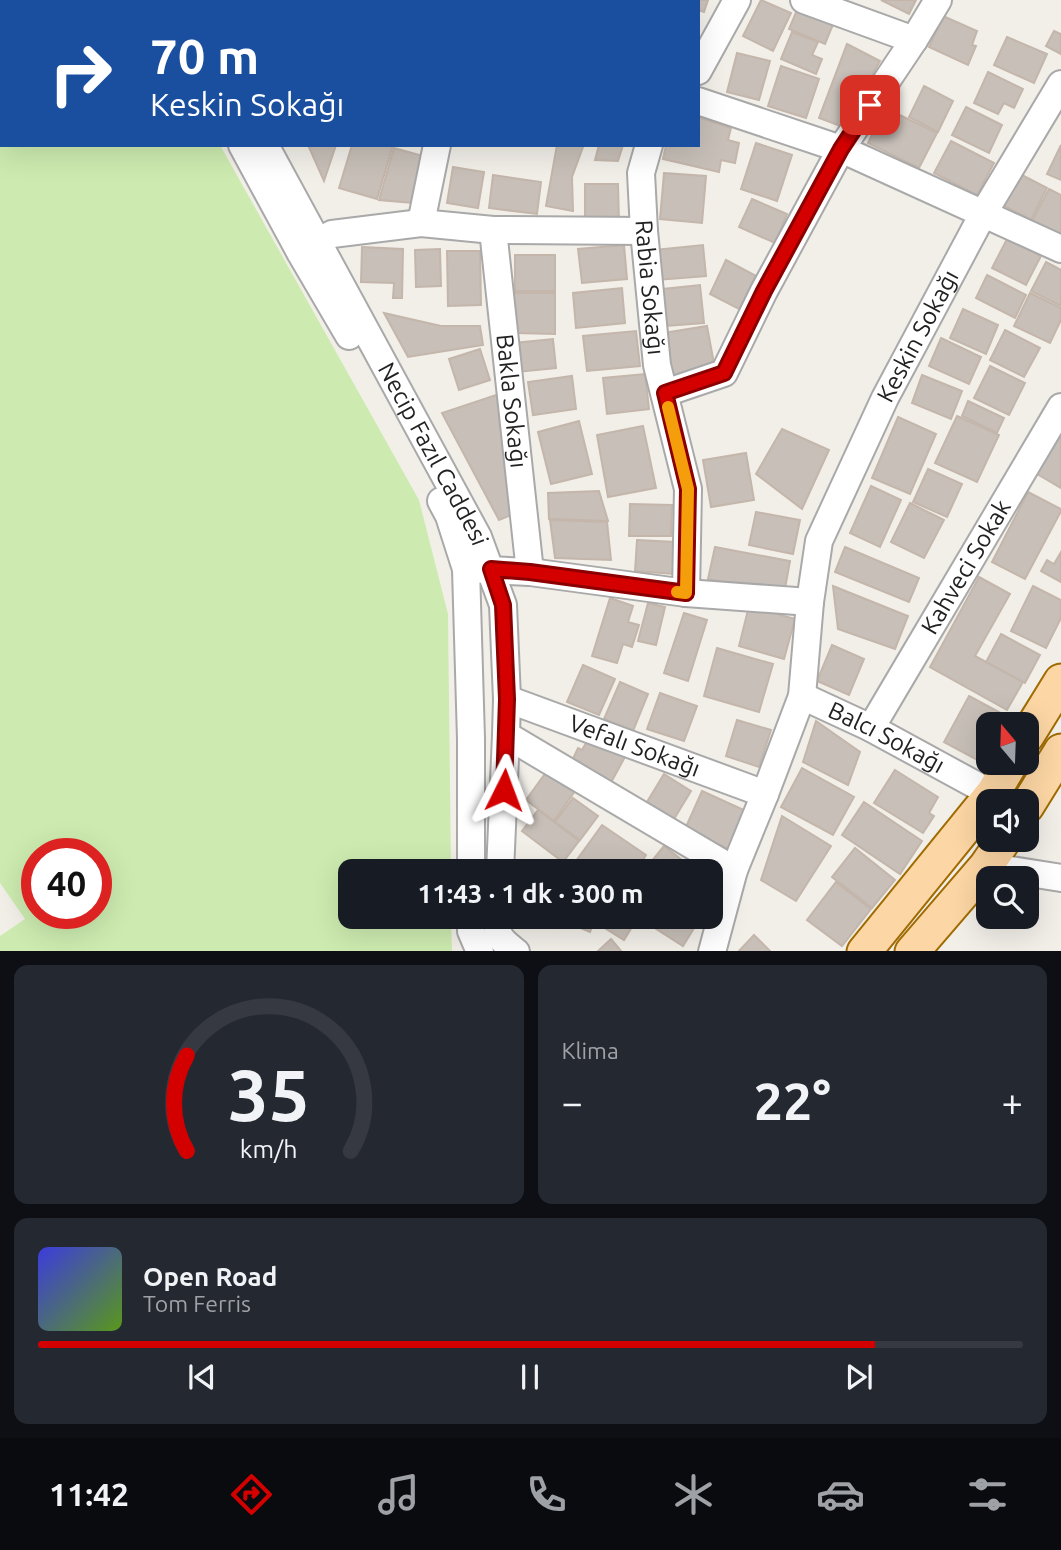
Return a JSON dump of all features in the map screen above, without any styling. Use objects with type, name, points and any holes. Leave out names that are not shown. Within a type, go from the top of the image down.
[{"type":"main road","points":[[1040,715],[1061,681]]},
{"type":"main road","points":[[1038,789],[1061,751]]},
{"type":"main road","points":[[864,951],[976,824]]},
{"type":"main road","points":[[912,951],[995,853]]},
{"type":"street","points":[[700,67],[737,0]]},
{"type":"street","points":[[804,0],[914,40]]},
{"type":"street","points":[[665,393],[724,373],[764,291],[841,149],[938,0]]},
{"type":"street","name":"Keskin Sokağı","points":[[712,951],[734,870],[802,696],[810,602],[819,541],[885,398],[983,214],[1061,84]]},
{"type":"street","points":[[700,102],[841,149],[1061,249]]},
{"type":"street","name":"Necip Fazıl Caddesi","points":[[243,147],[309,248],[478,537],[471,739],[471,859]]},
{"type":"street","name":"Necip Fazıl Caddesi","points":[[266,147],[309,248]]},
{"type":"street","points":[[421,223],[437,147]]},
{"type":"street","name":"Rabia Sokağı","points":[[648,147],[641,173],[644,231],[657,365],[688,489],[686,593]]},
{"type":"street","points":[[309,248],[332,234],[421,223],[493,230],[644,231]]},
{"type":"street","name":"Bakla Sokağı","points":[[493,230],[530,572]]},
{"type":"street","name":"Kahveci Sokak","points":[[871,727],[1061,407]]},
{"type":"street","points":[[478,569],[530,572],[686,593],[810,602]]},
{"type":"street","name":"Necip Fazıl Caddesi","points":[[478,569],[503,605],[507,699],[501,859]]},
{"type":"street","name":"Balcı Sokağı","points":[[802,696],[871,727],[985,789]]},
{"type":"street","name":"Vefalı Sokağı","points":[[507,699],[765,794]]},
{"type":"street","points":[[506,735],[734,870]]},
{"type":"street","points":[[995,853],[1061,878]]},
{"type":"street","points":[[471,929],[496,942]]},
{"type":"green space","points":[[0,147],[221,147],[419,500],[448,614],[451,859],[338,859],[338,929],[451,929],[452,951],[0,951],[0,936],[21,922],[21,929],[112,929],[112,838],[21,838],[21,913],[0,883]]},
{"type":"building","points":[[700,0],[708,0],[704,12],[700,11]]},
{"type":"building","points":[[761,0],[791,13],[773,51],[743,36]]},
{"type":"building","points":[[881,0],[916,0],[909,14]]},
{"type":"building","points":[[800,3],[836,17],[825,44],[789,29]]},
{"type":"building","points":[[943,16],[977,31],[972,45],[976,46],[968,65],[929,47]]},
{"type":"building","points":[[1054,31],[1061,34],[1061,54],[1046,46]]},
{"type":"building","points":[[792,32],[818,42],[812,55],[822,59],[816,74],[781,59]]},
{"type":"building","points":[[1007,37],[1047,54],[1034,83],[994,65]]},
{"type":"building","points":[[847,44],[880,61],[843,127],[819,118]]},
{"type":"building","points":[[737,53],[770,61],[759,100],[727,92]]},
{"type":"building","points":[[781,66],[819,79],[806,118],[768,106]]},
{"type":"building","points":[[988,72],[1023,89],[1014,108],[1004,103],[998,114],[974,103]]},
{"type":"building","points":[[924,86],[953,101],[938,132],[909,117]]},
{"type":"building","points":[[966,107],[1002,125],[989,153],[952,135]]},
{"type":"building","points":[[885,108],[937,133],[919,168],[868,143]]},
{"type":"building","points":[[700,118],[731,128],[728,140],[739,143],[735,163],[721,160],[719,172],[663,159],[666,147],[700,147]]},
{"type":"building","points":[[951,141],[994,163],[977,195],[934,173]]},
{"type":"building","points":[[756,143],[792,155],[777,201],[741,189]]},
{"type":"building","points":[[1061,145],[1061,180],[1047,174]]},
{"type":"building","points":[[309,147],[335,147],[324,181]]},
{"type":"building","points":[[351,147],[392,147],[377,199],[339,188]]},
{"type":"building","points":[[557,147],[583,147],[572,177],[573,211],[546,206]]},
{"type":"building","points":[[598,147],[622,147],[618,161],[595,160]]},
{"type":"building","points":[[394,148],[423,156],[413,203],[379,200]]},
{"type":"building","points":[[453,167],[484,172],[478,208],[447,203]]},
{"type":"building","points":[[664,173],[706,176],[702,223],[660,219]]},
{"type":"building","points":[[1020,174],[1047,188],[1031,220],[1003,205]]},
{"type":"building","points":[[493,175],[541,182],[537,214],[489,208]]},
{"type":"building","points":[[585,184],[618,184],[619,222],[585,222]]},
{"type":"building","points":[[1049,189],[1061,195],[1061,236],[1032,221]]},
{"type":"building","points":[[752,199],[787,214],[775,243],[739,227]]},
{"type":"building","points":[[1007,239],[1041,256],[1026,285],[992,268]]},
{"type":"building","points":[[624,245],[627,279],[582,283],[578,249]]},
{"type":"building","points":[[703,245],[706,276],[657,280],[655,250]]},
{"type":"building","points":[[362,247],[403,249],[402,298],[393,298],[394,283],[361,282]]},
{"type":"building","points":[[440,249],[441,286],[416,287],[415,250]]},
{"type":"building","points":[[447,251],[480,251],[481,305],[448,306]]},
{"type":"building","points":[[515,255],[555,255],[555,291],[515,291]]},
{"type":"building","points":[[726,260],[756,276],[739,309],[710,294]]},
{"type":"building","points":[[1046,262],[1061,270],[1061,306],[1031,291]]},
{"type":"building","points":[[987,275],[1026,295],[1015,318],[976,298]]},
{"type":"building","points":[[700,285],[704,323],[666,326],[663,289]]},
{"type":"building","points":[[622,288],[625,323],[576,328],[573,293]]},
{"type":"building","points":[[514,293],[555,293],[555,334],[514,333]]},
{"type":"building","points":[[1030,293],[1061,308],[1061,320],[1050,343],[1014,326]]},
{"type":"building","points":[[963,309],[998,325],[986,354],[950,338]]},
{"type":"building","points":[[384,313],[441,326],[480,326],[483,345],[408,357]]},
{"type":"building","points":[[707,326],[715,369],[671,377],[663,333]]},
{"type":"building","points":[[1005,330],[1040,348],[1024,377],[990,360]]},
{"type":"building","points":[[636,331],[640,366],[587,371],[583,336]]},
{"type":"building","points":[[941,338],[981,357],[969,384],[929,366]]},
{"type":"building","points":[[553,339],[556,368],[517,372],[514,343]]},
{"type":"building","points":[[480,349],[490,380],[459,390],[449,359]]},
{"type":"building","points":[[990,366],[1025,383],[1009,415],[974,398]]},
{"type":"building","points":[[645,374],[649,409],[607,414],[603,378]]},
{"type":"building","points":[[922,375],[962,391],[951,419],[912,403]]},
{"type":"building","points":[[572,376],[576,409],[533,415],[528,382]]},
{"type":"building","points":[[499,394],[521,511],[499,520],[442,413]]},
{"type":"building","points":[[968,401],[1004,418],[997,433],[962,416]]},
{"type":"building","points":[[957,416],[999,435],[977,482],[935,463]]},
{"type":"building","points":[[898,417],[936,434],[910,494],[872,478]]},
{"type":"building","points":[[579,421],[592,474],[551,484],[538,432]]},
{"type":"building","points":[[643,426],[656,488],[608,497],[597,435]]},
{"type":"building","points":[[782,429],[829,450],[802,509],[756,474]]},
{"type":"building","points":[[1061,430],[1061,488],[1037,474]]},
{"type":"building","points":[[746,453],[754,500],[711,507],[703,460]]},
{"type":"building","points":[[928,469],[962,484],[947,517],[913,502]]},
{"type":"building","points":[[871,486],[901,500],[880,547],[850,533]]},
{"type":"building","points":[[599,491],[608,521],[549,519],[548,493]]},
{"type":"building","points":[[1028,492],[1061,511],[1025,579],[992,562]]},
{"type":"building","points":[[910,503],[944,520],[924,558],[891,542]]},
{"type":"building","points":[[630,504],[672,505],[671,536],[629,536]]},
{"type":"building","points":[[756,512],[800,520],[793,554],[749,545]]},
{"type":"building","points":[[550,520],[607,522],[611,560],[555,558]]},
{"type":"building","points":[[637,540],[676,542],[674,574],[635,571]]},
{"type":"building","points":[[715,547],[790,561],[784,594],[708,579]]},
{"type":"building","points":[[845,547],[919,578],[909,602],[835,572]]},
{"type":"building","points":[[1061,552],[1061,582],[1041,571],[1047,560],[1054,564]]},
{"type":"building","points":[[979,577],[1010,594],[975,656],[1023,682],[1007,710],[930,667]]},
{"type":"building","points":[[833,586],[908,616],[895,649],[838,629]]},
{"type":"building","points":[[1033,586],[1061,600],[1061,618],[1046,648],[1011,631]]},
{"type":"building","points":[[610,598],[633,606],[628,622],[639,625],[632,647],[623,644],[617,663],[592,656]]},
{"type":"building","points":[[648,603],[665,607],[656,645],[638,641]]},
{"type":"building","points":[[749,606],[795,619],[784,659],[739,646]]},
{"type":"building","points":[[684,613],[707,620],[688,681],[664,673]]},
{"type":"building","points":[[1001,634],[1040,655],[1025,683],[986,662]]},
{"type":"building","points":[[832,645],[864,659],[849,695],[817,681]]},
{"type":"building","points":[[717,648],[773,664],[759,712],[704,696]]},
{"type":"building","points":[[583,665],[615,679],[599,715],[567,702]]},
{"type":"building","points":[[620,682],[648,694],[633,731],[604,719]]},
{"type":"building","points":[[660,693],[697,706],[684,741],[647,729]]},
{"type":"building","points":[[969,696],[999,712],[976,712],[976,759],[944,742]]},
{"type":"building","points":[[737,720],[771,730],[759,767],[726,756]]},
{"type":"building","points":[[816,721],[860,752],[848,785],[803,762]]},
{"type":"building","points":[[590,736],[626,755],[607,790],[568,769],[578,748],[582,750]]},
{"type":"building","points":[[802,768],[854,797],[833,835],[781,807]]},
{"type":"building","points":[[895,770],[938,797],[929,813],[934,816],[923,833],[874,803]]},
{"type":"building","points":[[547,771],[575,791],[554,821],[526,800]]},
{"type":"building","points":[[664,774],[691,791],[674,819],[647,802]]},
{"type":"building","points":[[702,791],[746,811],[729,849],[685,829]]},
{"type":"building","points":[[573,798],[598,816],[580,840],[555,822]]},
{"type":"building","points":[[864,802],[922,841],[900,874],[842,835]]},
{"type":"building","points":[[538,810],[579,841],[565,859],[559,859],[522,831]]},
{"type":"building","points":[[782,816],[831,846],[796,901],[761,880]]},
{"type":"building","points":[[602,825],[646,855],[643,859],[577,859]]},
{"type":"building","points":[[664,846],[681,859],[654,859]]},
{"type":"building","points":[[855,848],[895,880],[872,908],[832,877]]},
{"type":"building","points":[[836,882],[871,909],[842,946],[807,920]]},
{"type":"building","points":[[606,929],[631,929],[624,940]]},
{"type":"building","points":[[656,929],[693,929],[683,946]]},
{"type":"building","points":[[754,935],[770,951],[739,951]]},
{"type":"building","points":[[611,939],[621,951],[598,951]]},
{"type":"slow traffic","points":[[668,407],[688,489],[686,593],[677,592]]},
{"type":"route","points":[[504,790],[507,699],[503,605],[491,569],[686,593],[688,489],[665,393],[724,373],[764,291],[841,149],[870,105]]}]
